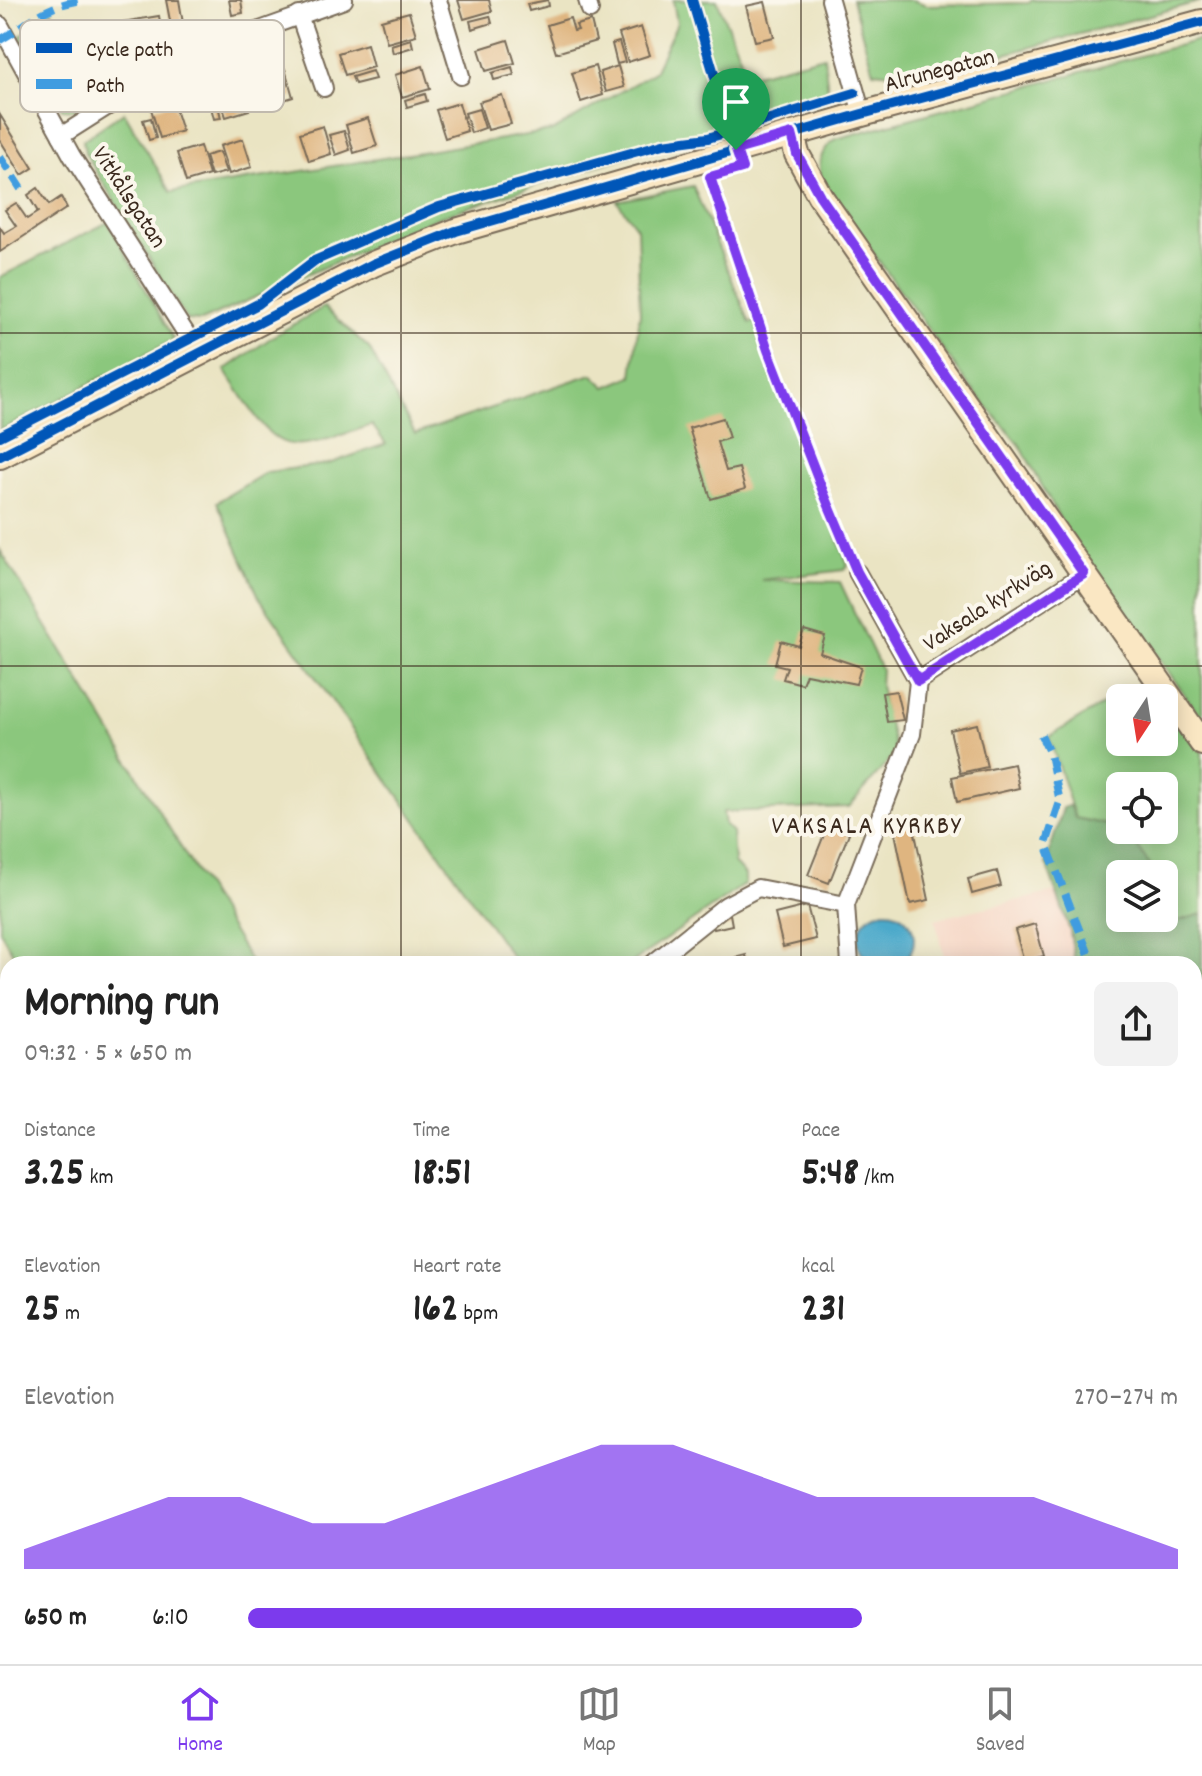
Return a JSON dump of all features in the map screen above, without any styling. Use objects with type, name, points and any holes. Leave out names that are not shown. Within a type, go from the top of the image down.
[{"type":"street","points":[[284,20],[344,0]]},
{"type":"street","points":[[438,0],[461,76]]},
{"type":"street","points":[[830,0],[862,114]]},
{"type":"street","points":[[299,15],[324,88]]},
{"type":"street","name":"Alrunegatan","points":[[0,456],[373,264],[456,231],[862,114],[1202,22]]},
{"type":"street","name":"Vitkålsgatan","points":[[0,25],[20,61]]},
{"type":"street","name":"Vitkålsgatan","points":[[48,112],[198,352]]},
{"type":"street","points":[[61,136],[99,112]]},
{"type":"street","points":[[792,134],[797,154],[820,196],[1202,743]]},
{"type":"street","name":"Vaksala kyrkväg","points":[[849,956],[846,905],[912,734],[918,681],[857,572]]},
{"type":"street","name":"Vaksala kyrkväg","points":[[918,681],[1084,574]]},
{"type":"street","points":[[662,956],[726,905],[758,888],[846,905]]},
{"type":"shaded area","points":[[1056,892],[1070,931],[1074,956],[944,956],[935,919]]},
{"type":"green space","points":[[673,0],[717,0],[748,76],[824,56],[828,91],[822,109],[706,135],[692,135],[441,216],[201,321],[187,320],[85,153],[83,140],[124,112],[171,192],[552,131],[654,72],[677,23]]},
{"type":"green space","points":[[852,0],[912,0],[927,5],[1029,3],[1032,0],[1202,1],[924,76],[873,71]]},
{"type":"green space","points":[[52,11],[54,20],[40,20]]},
{"type":"green space","points":[[1202,39],[1202,719],[1062,523],[1020,445],[967,383],[822,182],[821,158],[836,139]]},
{"type":"green space","points":[[693,186],[750,323],[758,321],[848,565],[844,570],[761,580],[840,582],[881,669],[880,686],[896,753],[849,807],[723,812],[725,825],[732,832],[734,863],[745,875],[745,884],[642,956],[511,956],[259,597],[217,502],[267,472],[328,464],[386,444],[372,425],[315,442],[297,445],[282,442],[258,419],[225,370],[275,335],[324,307],[369,348],[415,434],[592,374],[606,387],[632,376],[640,313],[637,228],[617,201]]},
{"type":"green space","points":[[108,222],[174,340],[0,431],[0,277]]},
{"type":"green space","points":[[0,550],[247,956],[14,956],[0,931]]},
{"type":"green space","points":[[1106,702],[1106,756],[1178,756],[1178,723],[1202,752],[1202,914],[1178,923],[1178,860],[1145,860],[1134,844],[1178,844],[1178,772],[1106,772],[1106,825],[1075,818],[1049,737]]},
{"type":"green space","points":[[1070,805],[1075,818],[1106,825],[1106,844],[1135,844],[1146,860],[1106,860],[1106,932],[1178,932],[1178,921],[1202,914],[1202,956],[1074,956],[1070,931],[1046,863],[1063,808]]},
{"type":"green space","points":[[1120,844],[1120,860],[1106,860],[1106,932],[1156,932],[1095,956],[1074,956],[1070,931],[1046,863]]},
{"type":"water","points":[[875,913],[897,913],[912,928],[914,939],[908,956],[864,956],[860,950],[860,928]]},
{"type":"building","points":[[166,0],[179,0],[182,20],[170,20]]},
{"type":"building","points":[[229,0],[241,0],[243,13],[232,15]]},
{"type":"building","points":[[458,0],[489,0],[492,11],[464,19]]},
{"type":"building","points":[[548,0],[549,6],[529,11],[527,4]]},
{"type":"building","points":[[765,2],[774,37],[755,41],[746,6]]},
{"type":"building","points":[[409,12],[416,35],[387,43],[381,20]]},
{"type":"building","points":[[159,16],[160,20],[135,20]]},
{"type":"building","points":[[490,16],[492,23],[472,29],[470,21]]},
{"type":"building","points":[[570,18],[574,31],[578,30],[576,25],[591,21],[596,41],[556,53],[547,25]]},
{"type":"building","points":[[641,27],[650,55],[628,62],[619,34]]},
{"type":"building","points":[[411,39],[413,47],[393,53],[391,45]]},
{"type":"building","points":[[508,40],[515,63],[486,71],[479,49]]},
{"type":"building","points":[[619,42],[625,62],[617,64],[612,44]]},
{"type":"building","points":[[367,44],[373,67],[345,75],[338,53]]},
{"type":"building","points":[[423,66],[430,89],[402,97],[395,75]]},
{"type":"building","points":[[595,66],[603,95],[581,102],[572,73]]},
{"type":"building","points":[[618,66],[624,87],[606,92],[600,72]]},
{"type":"building","points":[[512,67],[514,75],[494,80],[492,73]]},
{"type":"building","points":[[284,69],[293,97],[284,100]]},
{"type":"building","points":[[372,71],[375,79],[355,84],[352,77]]},
{"type":"building","points":[[425,94],[427,101],[407,107],[405,100]]},
{"type":"building","points":[[502,95],[511,124],[488,130],[479,102]]},
{"type":"building","points":[[459,103],[467,131],[445,138],[436,110]]},
{"type":"building","points":[[479,109],[485,128],[471,133],[465,113]]},
{"type":"building","points":[[152,112],[176,112],[182,131],[160,138]]},
{"type":"building","points":[[212,112],[220,112],[221,118],[214,119]]},
{"type":"building","points":[[224,112],[242,112],[226,117]]},
{"type":"building","points":[[0,115],[33,168],[22,175],[0,140]]},
{"type":"building","points":[[151,118],[156,138],[149,140],[143,120]]},
{"type":"building","points":[[368,118],[377,146],[354,153],[346,125]]},
{"type":"building","points":[[323,126],[331,154],[309,161],[300,133]]},
{"type":"building","points":[[344,131],[350,150],[336,155],[329,135]]},
{"type":"building","points":[[243,139],[252,167],[229,174],[220,146]]},
{"type":"building","points":[[200,146],[209,175],[186,182],[177,153]]},
{"type":"building","points":[[219,152],[226,172],[211,176],[205,156]]},
{"type":"building","points":[[38,188],[49,205],[61,197],[67,208],[0,252],[0,227],[4,233],[16,226],[5,210],[16,203],[27,219],[38,212],[28,195]]},
{"type":"building","points":[[723,418],[729,438],[717,442],[726,471],[739,468],[745,489],[711,499],[689,428]]},
{"type":"building","points":[[804,630],[825,636],[820,653],[861,667],[856,684],[806,674],[802,684],[783,679],[787,667],[775,664],[781,641],[799,646]]},
{"type":"building","points":[[896,691],[903,720],[887,722],[882,693]]},
{"type":"building","points":[[977,724],[987,767],[960,773],[950,730]]},
{"type":"building","points":[[1014,764],[1019,788],[957,802],[952,777]]},
{"type":"building","points":[[913,824],[929,900],[910,904],[894,828]]},
{"type":"building","points":[[828,825],[849,833],[829,883],[808,875]]},
{"type":"building","points":[[997,871],[1001,886],[972,894],[968,879]]},
{"type":"building","points":[[807,906],[816,939],[783,947],[775,914]]},
{"type":"building","points":[[730,914],[732,925],[714,929],[711,919]]},
{"type":"building","points":[[1035,924],[1044,956],[1023,956],[1015,930]]},
{"type":"marked path","points":[[32,20],[48,10],[82,0]]},
{"type":"marked path","points":[[0,40],[20,28]]},
{"type":"marked path","points":[[0,157],[21,189]]},
{"type":"marked path","points":[[1041,735],[1050,754],[1060,802],[1046,844],[1089,956]]},
{"type":"cycle path","points":[[692,0],[742,168],[710,177],[768,350],[857,572]]},
{"type":"cycle path","points":[[0,456],[373,264],[456,231],[862,114],[1202,22]]},
{"type":"cycle path","points":[[0,436],[258,304],[314,261],[439,207],[663,144],[708,138],[855,93]]},
{"type":"district","name":"VAKSALA KYRKBY","points":[[867,827]]},
{"type":"route","points":[[792,134],[797,154],[820,196],[1084,574],[918,681],[857,572],[768,350],[710,177],[742,168],[736,150],[792,134]]}]
